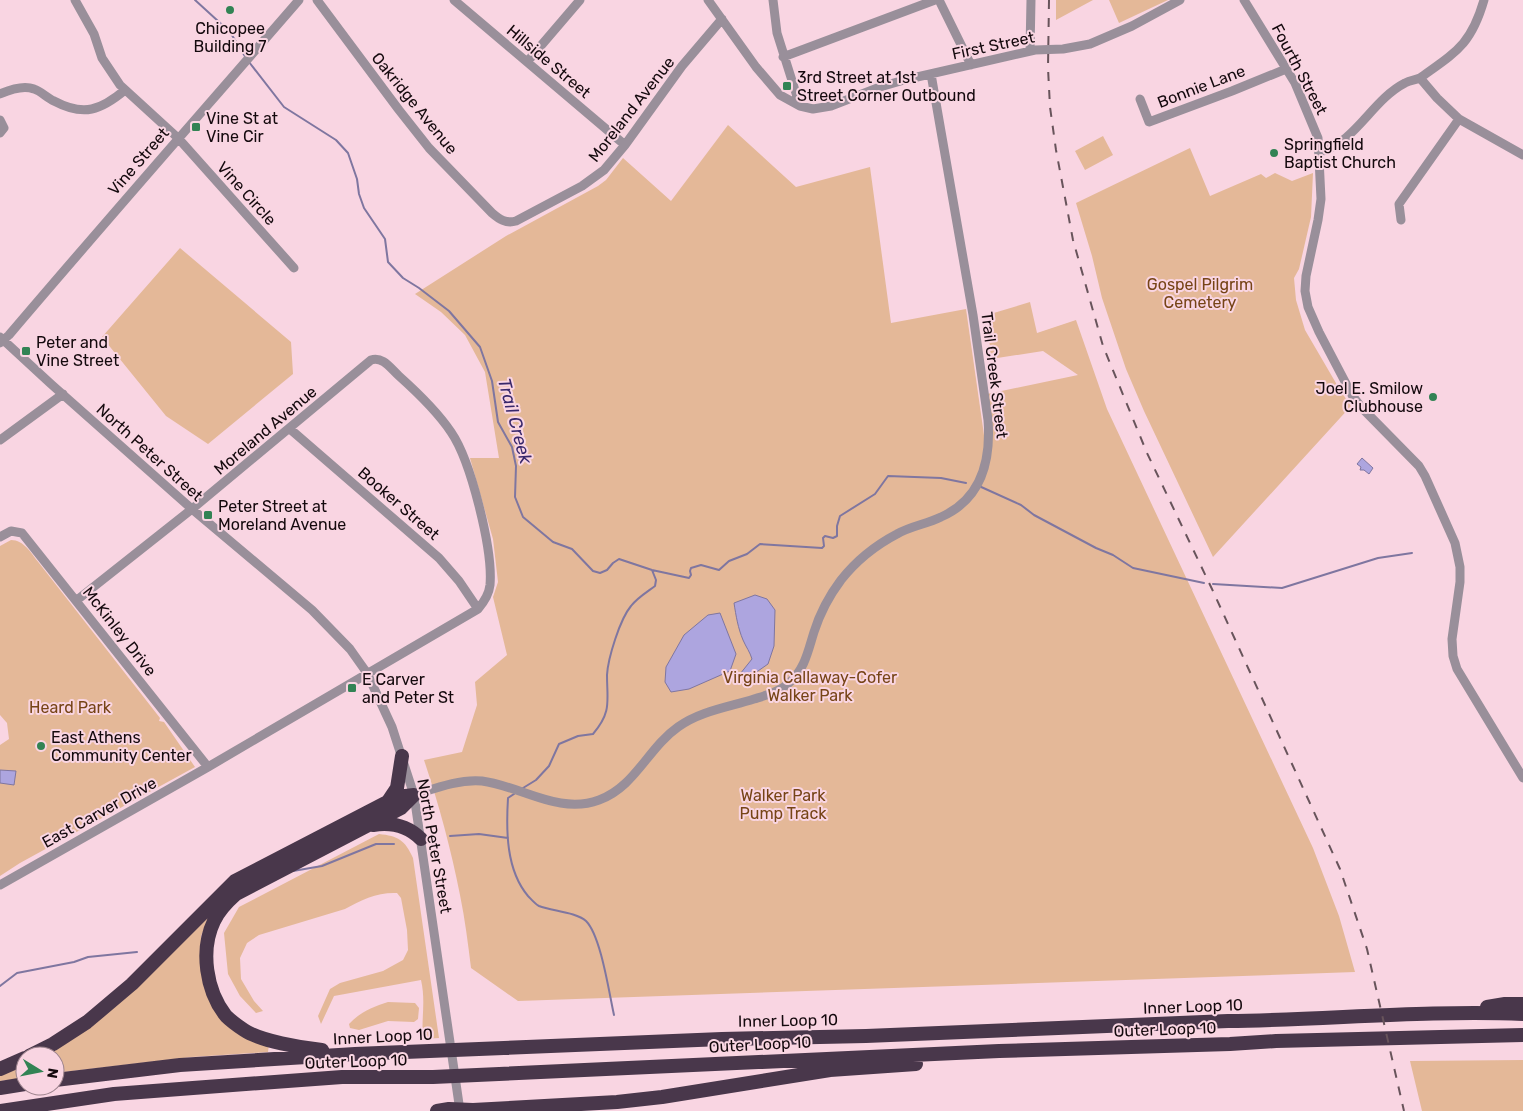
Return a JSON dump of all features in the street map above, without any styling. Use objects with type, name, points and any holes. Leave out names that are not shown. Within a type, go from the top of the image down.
[{"type":"highway","points":[[388,800],[397,788],[402,756]]},
{"type":"highway","points":[[49,1046],[87,1022],[132,984],[235,881],[388,800],[414,795]]},
{"type":"highway","points":[[355,1054],[275,1042],[246,1032],[227,1016],[213,994],[207,968],[207,946],[214,922],[224,904],[236,894],[401,808],[414,795]]},
{"type":"highway","points":[[367,825],[384,823],[399,825],[414,832],[421,839]]},
{"type":"highway","points":[[1465,1012],[1505,1004],[1523,1004]]},
{"type":"highway","name":"Inner Loop 10","points":[[65,1079],[180,1065],[355,1054],[1465,1012],[1523,1014]]},
{"type":"highway","name":"Outer Loop 10","points":[[0,1111],[114,1094],[342,1077],[433,1077],[1060,1049],[1523,1035]]},
{"type":"highway","points":[[438,1111],[492,1110],[626,1101],[830,1070],[924,1063],[1025,1059],[1060,1049]]},
{"type":"highway","points":[[0,1069],[15,1062]]},
{"type":"highway","points":[[0,1088],[15,1086]]},
{"type":"street","name":"Vine Circle","points":[[76,0],[94,34],[102,58],[125,90],[178,138],[294,268]]},
{"type":"street","name":"Vine Street","points":[[1,340],[299,0]]},
{"type":"street","name":"Oakridge Avenue","points":[[317,0],[429,148],[497,218]]},
{"type":"street","name":"Hillside Street","points":[[454,0],[625,145]]},
{"type":"street","points":[[527,62],[580,0]]},
{"type":"street","name":"First Street","points":[[708,0],[756,67],[780,95],[800,106],[813,109],[823,108],[893,83],[1032,50],[1062,49],[1090,44],[1132,26],[1180,0]]},
{"type":"street","points":[[773,0],[777,33],[783,57],[800,106]]},
{"type":"street","points":[[783,57],[935,0]]},
{"type":"street","points":[[939,0],[971,65]]},
{"type":"street","points":[[1031,0],[1032,50]]},
{"type":"street","name":"Fourth Street","points":[[1244,0],[1286,69],[1318,138],[1320,152],[1320,210],[1306,276],[1308,308],[1318,332],[1352,395],[1419,466],[1440,506],[1455,543],[1460,567],[1460,582],[1452,639],[1453,656],[1457,669],[1523,778]]},
{"type":"street","points":[[1320,152],[1345,139],[1384,98],[1405,82],[1420,78],[1453,55],[1466,41],[1478,19],[1484,0]]},
{"type":"street","name":"Moreland Avenue","points":[[497,218],[507,222],[516,221],[582,186],[604,170],[625,145],[682,66],[722,19]]},
{"type":"street","name":"Bonnie Lane","points":[[1140,99],[1149,122],[1286,69]]},
{"type":"street","name":"Trail Creek Street","points":[[414,795],[458,781],[484,782],[562,803],[578,804],[599,800],[615,792],[627,783],[653,750],[678,727],[692,718],[770,694],[789,683],[796,676],[807,658],[814,632],[825,605],[840,581],[850,570],[879,544],[899,533],[951,512],[968,497],[980,480],[988,458],[988,420],[973,315],[931,74]]},
{"type":"street","points":[[1420,78],[1459,119],[1523,155]]},
{"type":"street","points":[[0,94],[10,90],[33,88],[54,101],[84,110],[94,110],[125,90]]},
{"type":"street","points":[[1401,220],[1399,204],[1459,119]]},
{"type":"street","points":[[0,120],[4,128],[0,132]]},
{"type":"street","name":"North Peter Street","points":[[1,340],[192,509],[312,610],[350,649],[367,673],[384,706],[414,795],[460,1110]]},
{"type":"street","name":"Moreland Avenue","points":[[77,600],[290,429],[371,360],[378,359],[383,361],[439,416],[451,432],[462,455],[482,517],[489,567],[490,586],[478,609]]},
{"type":"street","points":[[0,440],[63,394]]},
{"type":"street","name":"Booker Street","points":[[290,429],[439,558],[454,575],[478,609]]},
{"type":"street","name":"McKinley Drive","points":[[0,537],[11,531],[22,533],[208,767]]},
{"type":"street","name":"East Carver Drive","points":[[0,885],[208,767],[478,609]]},
{"type":"green space","points":[[1056,0],[1093,0],[1056,20]]},
{"type":"green space","points":[[1109,0],[1168,0],[1119,23]]},
{"type":"green space","name":"Virginia Callaway-Cofer Walker Park","points":[[728,125],[796,187],[870,167],[891,323],[966,309],[984,435],[993,434],[987,394],[1078,375],[1043,351],[991,359],[987,315],[1030,302],[1037,333],[1076,320],[1107,409],[1313,848],[1339,916],[1355,972],[518,1001],[471,968],[453,861],[440,810],[424,760],[462,752],[477,705],[475,682],[507,655],[493,597],[498,582],[493,539],[470,458],[499,458],[485,372],[465,335],[441,312],[415,294],[506,236],[598,186],[606,180],[623,158],[671,201]]},
{"type":"green space","points":[[1103,136],[1113,155],[1085,170],[1075,151]]},
{"type":"green space","name":"Gospel Pilgrim Cemetery","points":[[1190,148],[1210,196],[1261,174],[1266,178],[1275,173],[1292,181],[1313,173],[1311,217],[1299,269],[1294,278],[1296,300],[1305,330],[1351,406],[1213,557],[1126,369],[1102,298],[1076,203]]},
{"type":"green space","points":[[180,248],[291,342],[293,374],[208,444],[166,416],[102,337]]},
{"type":"green space","name":"Heard Park","points":[[11,540],[20,542],[30,551],[160,718],[159,721],[164,722],[195,767],[20,863],[0,876],[0,745],[9,739],[7,723],[0,715],[0,546]]},
{"type":"green space","points":[[379,834],[400,840],[407,847],[413,858],[439,1038],[423,1039],[421,980],[334,996],[321,1024],[318,1016],[330,989],[340,983],[383,971],[403,960],[408,950],[407,930],[401,898],[397,893],[370,897],[345,909],[259,935],[247,943],[240,958],[241,979],[254,1001],[263,1011],[256,1013],[240,996],[228,974],[224,933],[239,907]]},
{"type":"green space","points":[[213,909],[201,936],[212,1002],[269,1044],[268,1052],[192,1057],[65,1072],[65,1046],[53,1046]]},
{"type":"green space","points":[[388,1002],[415,1003],[419,1008],[418,1019],[414,1022],[388,1021],[359,1030],[350,1028],[349,1024],[362,1013]]},
{"type":"green space","points":[[1523,1060],[1523,1111],[1422,1111],[1410,1061]]},
{"type":"green space","points":[[15,1068],[15,1079],[0,1081],[0,1074]]},
{"type":"shaded area","points":[[1362,458],[1373,468],[1369,474],[1364,470],[1360,470],[1361,467],[1357,464]]},
{"type":"shaded area","points":[[755,595],[767,599],[775,610],[774,646],[768,664],[748,678],[740,674],[752,659],[740,631],[734,603]]},
{"type":"shaded area","points":[[720,613],[736,654],[730,671],[689,689],[671,692],[665,682],[666,667],[684,635],[708,615]]},
{"type":"shaded area","points":[[0,770],[16,771],[14,785],[0,783]]},
{"type":"waterway","name":"Trail Creek","points":[[195,0],[230,32],[246,58]]},
{"type":"waterway","name":"Trail Creek","points":[[249,62],[284,107],[336,140],[348,153],[364,208],[385,239],[388,262],[403,278],[449,311],[480,347],[492,381],[498,422],[512,447],[516,466],[515,497],[523,517],[553,542],[572,549],[593,571],[600,573],[607,570],[619,559],[652,570],[689,578],[691,568],[701,565],[719,570],[729,561],[747,554],[760,544],[822,548],[825,536],[833,538],[837,536],[840,516],[875,494],[888,476],[941,478],[966,483]]},
{"type":"waterway","points":[[979,486],[1021,505],[1034,515],[1113,555],[1133,568],[1204,583]]},
{"type":"waterway","points":[[1213,584],[1282,588],[1378,558],[1412,553]]},
{"type":"waterway","name":"Trail Creek","points":[[523,788],[536,780],[549,766],[559,744],[578,736],[593,734],[599,726],[606,713],[608,699],[607,675],[615,639],[631,606],[655,586],[656,580],[652,570]]},
{"type":"waterway","name":"Trail Creek","points":[[514,794],[508,798],[507,823],[511,862],[515,874],[528,896],[538,905],[582,918],[591,928],[600,952],[614,1015]]},
{"type":"waterway","points":[[450,836],[479,834],[508,838]]},
{"type":"waterway","points":[[293,871],[322,866],[376,844],[394,844]]},
{"type":"waterway","points":[[0,986],[17,973],[74,962],[88,957],[137,952]]},
{"type":"railway","points":[[1049,0],[1048,68],[1050,107],[1056,150],[1073,240],[1103,346],[1147,453],[1212,589],[1340,869],[1367,949],[1404,1111]]},
{"type":"place","name":"Chicopee Building 7","points":[[230,10]]},
{"type":"place","name":"3rd Street at 1st Street Corner Outbound","points":[[787,86]]},
{"type":"place","name":"Vine St at Vine Cir","points":[[196,127]]},
{"type":"place","name":"Springfield Baptist Church","points":[[1274,153]]},
{"type":"place","name":"Peter and Vine Street","points":[[26,351]]},
{"type":"place","name":"Joel E. Smilow Clubhouse","points":[[1433,397]]},
{"type":"place","name":"Peter Street at Moreland Avenue","points":[[208,515]]},
{"type":"place","name":"E Carver and Peter St","points":[[352,688]]},
{"type":"place","name":"East Athens Community Center","points":[[41,746]]},
{"type":"park label","name":"Walker Park Pump Track","points":[[783,804]]}]
